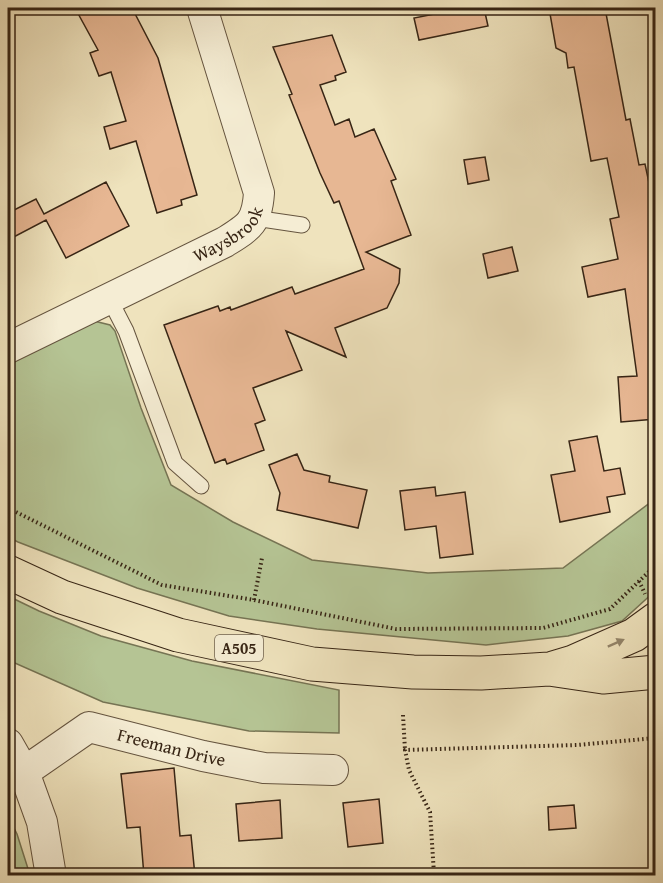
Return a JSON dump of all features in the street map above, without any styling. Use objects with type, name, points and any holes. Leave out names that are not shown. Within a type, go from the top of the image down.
[{"type":"main road","name":"A505","points":[[8,572],[62,597],[178,636],[312,664],[424,672],[481,673],[549,669],[603,676],[656,672]]},
{"type":"main road","name":"A505","points":[[549,669],[573,662],[634,635],[656,619]]},
{"type":"street","name":"Waysbrook","points":[[8,348],[225,242],[246,229],[254,218],[259,193],[202,8]]},
{"type":"street","name":"Freeman Drive","points":[[24,772],[89,727],[203,756],[264,768],[333,770]]},
{"type":"street","points":[[8,744],[24,772],[42,822],[51,876]]},
{"type":"lane","points":[[254,218],[302,225]]},
{"type":"lane","points":[[109,298],[126,331],[175,463],[201,486]]},
{"type":"path","points":[[8,508],[162,585],[254,600],[396,629],[543,628],[610,609],[656,565]]},
{"type":"path","points":[[254,600],[262,558]]},
{"type":"path","points":[[402,715],[409,770],[430,812],[435,874],[414,876]]},
{"type":"path","points":[[405,750],[577,745],[656,738]]},
{"type":"green space","points":[[90,320],[110,325],[115,331],[141,408],[171,485],[233,522],[312,560],[428,573],[563,568],[655,499],[655,591],[622,621],[568,636],[486,645],[317,629],[229,616],[137,588],[18,542],[8,537],[8,360]]},
{"type":"green space","points":[[8,596],[101,636],[192,661],[339,690],[339,733],[249,731],[103,702],[8,660]]},
{"type":"green space","points":[[8,816],[17,834],[30,875],[8,875]]},
{"type":"building","points":[[75,8],[132,8],[158,58],[197,195],[181,200],[182,205],[157,213],[136,141],[110,149],[104,127],[126,121],[111,72],[99,76],[90,53],[98,50]]},
{"type":"building","points":[[465,8],[484,8],[488,26],[419,40],[414,18]]},
{"type":"building","points":[[549,8],[605,8],[626,120],[630,119],[639,165],[645,164],[656,216],[656,419],[621,422],[618,377],[637,376],[625,289],[588,297],[582,267],[618,259],[610,219],[619,217],[607,158],[591,161],[574,67],[568,68],[566,53],[556,48]]},
{"type":"building","points":[[332,35],[346,72],[335,76],[336,80],[320,85],[335,125],[349,119],[355,137],[374,129],[396,179],[391,181],[411,235],[366,252],[400,269],[399,283],[387,308],[335,328],[346,357],[286,331],[302,370],[253,388],[265,420],[255,424],[264,450],[227,464],[225,459],[215,463],[164,325],[218,306],[220,311],[230,307],[231,310],[292,287],[295,294],[364,269],[339,201],[334,203],[320,173],[273,47]]},
{"type":"building","points":[[485,157],[489,180],[468,184],[464,160]]},
{"type":"building","points":[[106,182],[129,226],[66,258],[46,220],[8,240],[8,213],[36,199],[44,214]]},
{"type":"building","points":[[512,247],[518,271],[488,278],[483,254]]},
{"type":"building","points":[[597,436],[604,471],[620,468],[625,494],[607,497],[610,512],[560,522],[551,475],[575,471],[569,441]]},
{"type":"building","points":[[297,454],[304,470],[330,476],[329,482],[367,490],[358,528],[277,510],[280,493],[269,465]]},
{"type":"building","points":[[435,487],[436,496],[465,492],[473,554],[440,558],[436,526],[405,530],[400,491]]},
{"type":"building","points":[[174,768],[180,836],[191,835],[195,876],[144,876],[140,827],[127,828],[121,774]]},
{"type":"building","points":[[379,799],[383,843],[348,847],[343,803]]},
{"type":"building","points":[[280,800],[282,838],[239,841],[236,804]]},
{"type":"building","points":[[574,805],[576,828],[549,830],[548,807]]}]
